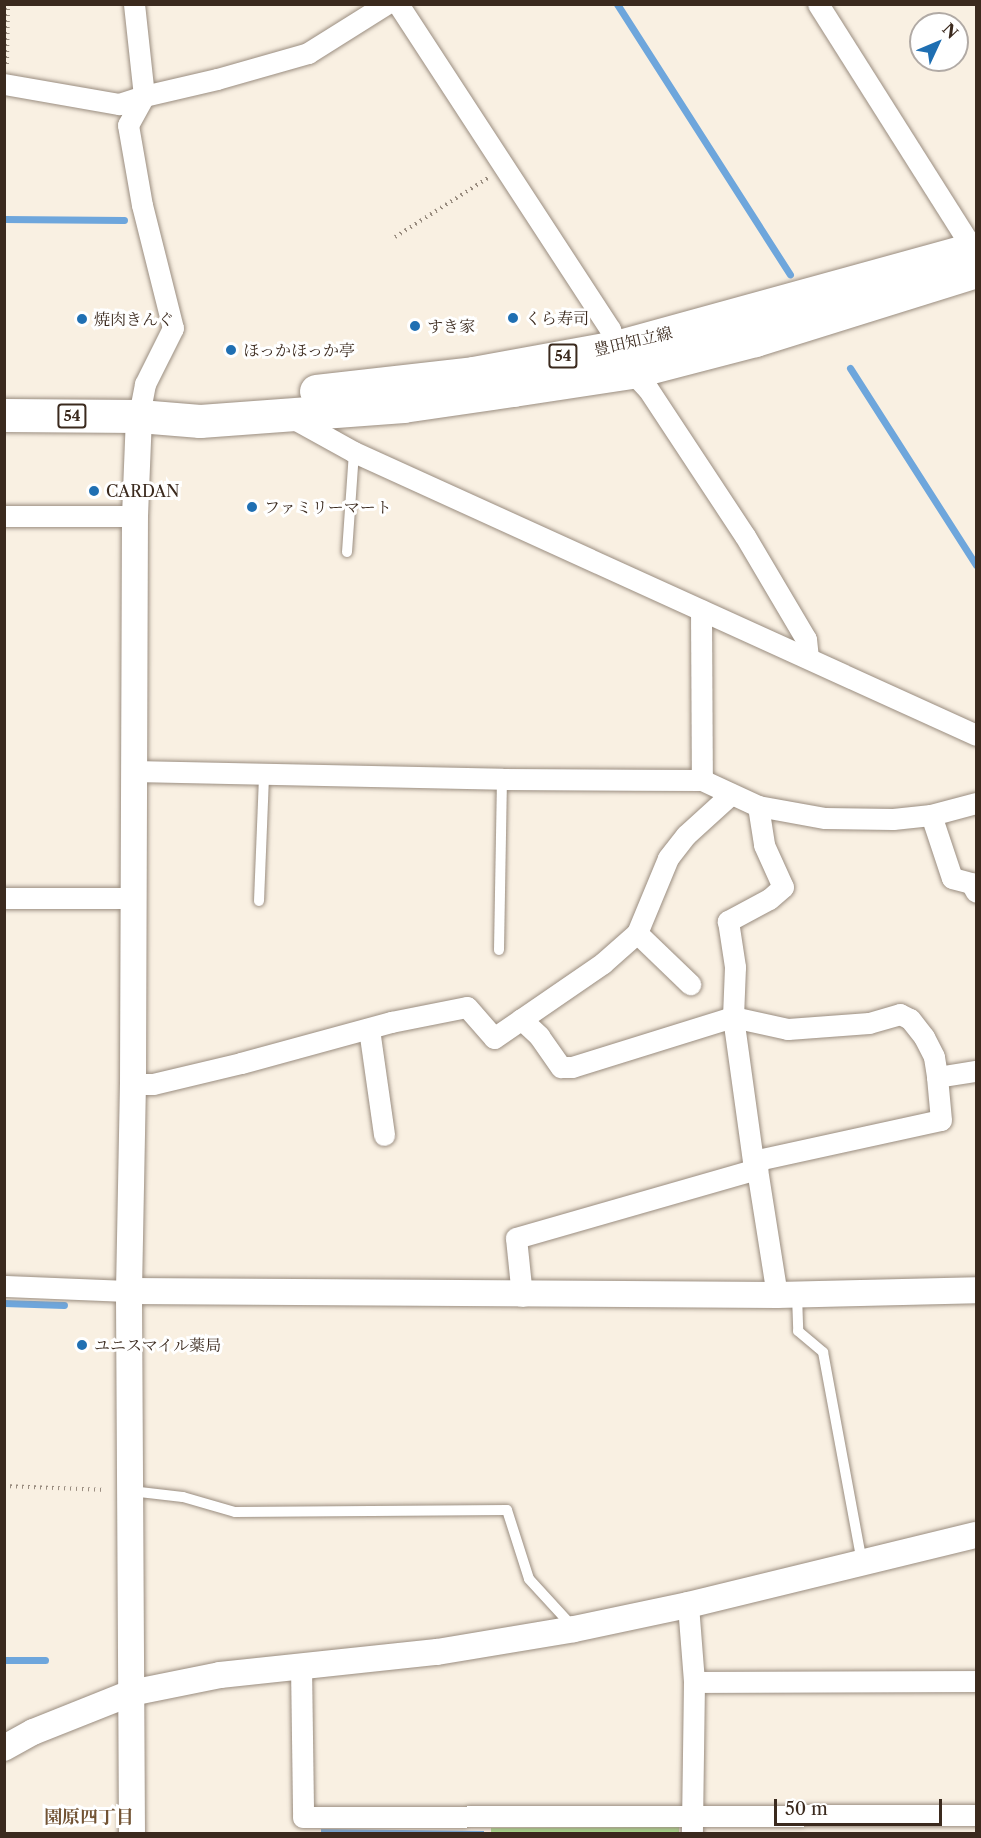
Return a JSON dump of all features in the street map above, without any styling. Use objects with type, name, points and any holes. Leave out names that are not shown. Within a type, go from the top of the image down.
[{"type":"main road","name":"豊田知立線","points":[[4,415],[140,416],[200,421],[403,406],[624,360],[976,256]]},
{"type":"main road","name":"豊田知立線","points":[[140,416],[196,402],[298,394],[473,373],[624,360]]},
{"type":"street","points":[[132,1833],[129,1292],[133,1084],[135,516],[140,416],[145,384],[173,328],[142,205],[128,125],[144,96],[134,4]]},
{"type":"street","points":[[5,84],[119,104],[308,53],[386,4]]},
{"type":"street","points":[[398,4],[610,328],[624,360],[648,389],[745,536],[806,639],[808,657]]},
{"type":"street","points":[[818,4],[976,256]]},
{"type":"street","points":[[288,415],[354,452],[976,735]]},
{"type":"street","points":[[4,516],[135,516]]},
{"type":"street","points":[[701,609],[702,780]]},
{"type":"street","points":[[134,771],[501,779],[702,780],[758,806],[825,818],[893,819],[931,815],[976,803]]},
{"type":"street","points":[[133,1084],[153,1084],[391,1022],[466,1007],[494,1038],[603,963],[637,933],[644,910],[668,858],[686,835],[731,794]]},
{"type":"street","points":[[758,806],[764,845],[783,887],[769,899],[728,921],[735,967],[733,1017],[755,1165],[787,1295]]},
{"type":"street","points":[[931,815],[952,878],[971,883],[976,892]]},
{"type":"street","points":[[4,898],[133,898]]},
{"type":"street","points":[[637,933],[690,984]]},
{"type":"street","points":[[521,1019],[539,1036],[561,1067],[572,1067],[733,1017],[788,1029],[869,1023],[900,1014],[910,1019],[924,1037],[934,1057],[941,1120],[755,1165],[516,1238],[522,1296]]},
{"type":"street","points":[[369,1029],[384,1134]]},
{"type":"street","points":[[938,1077],[976,1071]]},
{"type":"street","points":[[4,1286],[129,1292],[522,1296],[787,1295],[976,1290]]},
{"type":"street","points":[[4,1748],[33,1732],[131,1692],[220,1675],[436,1652],[574,1629],[688,1605],[976,1535]]},
{"type":"street","points":[[688,1605],[694,1682],[692,1825]]},
{"type":"street","points":[[301,1665],[303,1825],[692,1825],[976,1815]]},
{"type":"street","points":[[694,1682],[976,1681]]},
{"type":"lane","points":[[347,552],[354,452]]},
{"type":"lane","points":[[259,901],[264,774]]},
{"type":"lane","points":[[499,950],[501,779]]},
{"type":"lane","points":[[787,1295],[798,1330],[823,1352],[862,1563]]},
{"type":"lane","points":[[131,1491],[183,1497],[235,1512],[507,1510],[529,1579],[574,1629]]},
{"type":"path","points":[[5,84],[8,4]]},
{"type":"path","points":[[394,237],[505,166]]},
{"type":"path","points":[[4,1486],[131,1491]]},
{"type":"green space","points":[[679,1827],[679,1834],[491,1834],[491,1828]]},
{"type":"water","points":[[321,1829],[484,1831],[484,1833],[321,1834]]},
{"type":"waterway","points":[[617,4],[790,274]]},
{"type":"waterway","points":[[4,219],[124,220]]},
{"type":"waterway","points":[[850,368],[976,565]]},
{"type":"waterway","points":[[4,1303],[64,1305]]},
{"type":"waterway","points":[[4,1660],[45,1660]]},
{"type":"place","name":"くら寿司","points":[[513,318]]},
{"type":"place","name":"焼肉きんぐ","points":[[82,319]]},
{"type":"place","name":"すき家","points":[[415,326]]},
{"type":"place","name":"ほっかほっか亭","points":[[231,350]]},
{"type":"place","name":"CARDAN","points":[[94,491]]},
{"type":"place","name":"ファミリーマート","points":[[252,507]]},
{"type":"place","name":"ユニスマイル薬局","points":[[82,1345]]},
{"type":"district","name":"園原四丁目","points":[[89,1817]]}]
